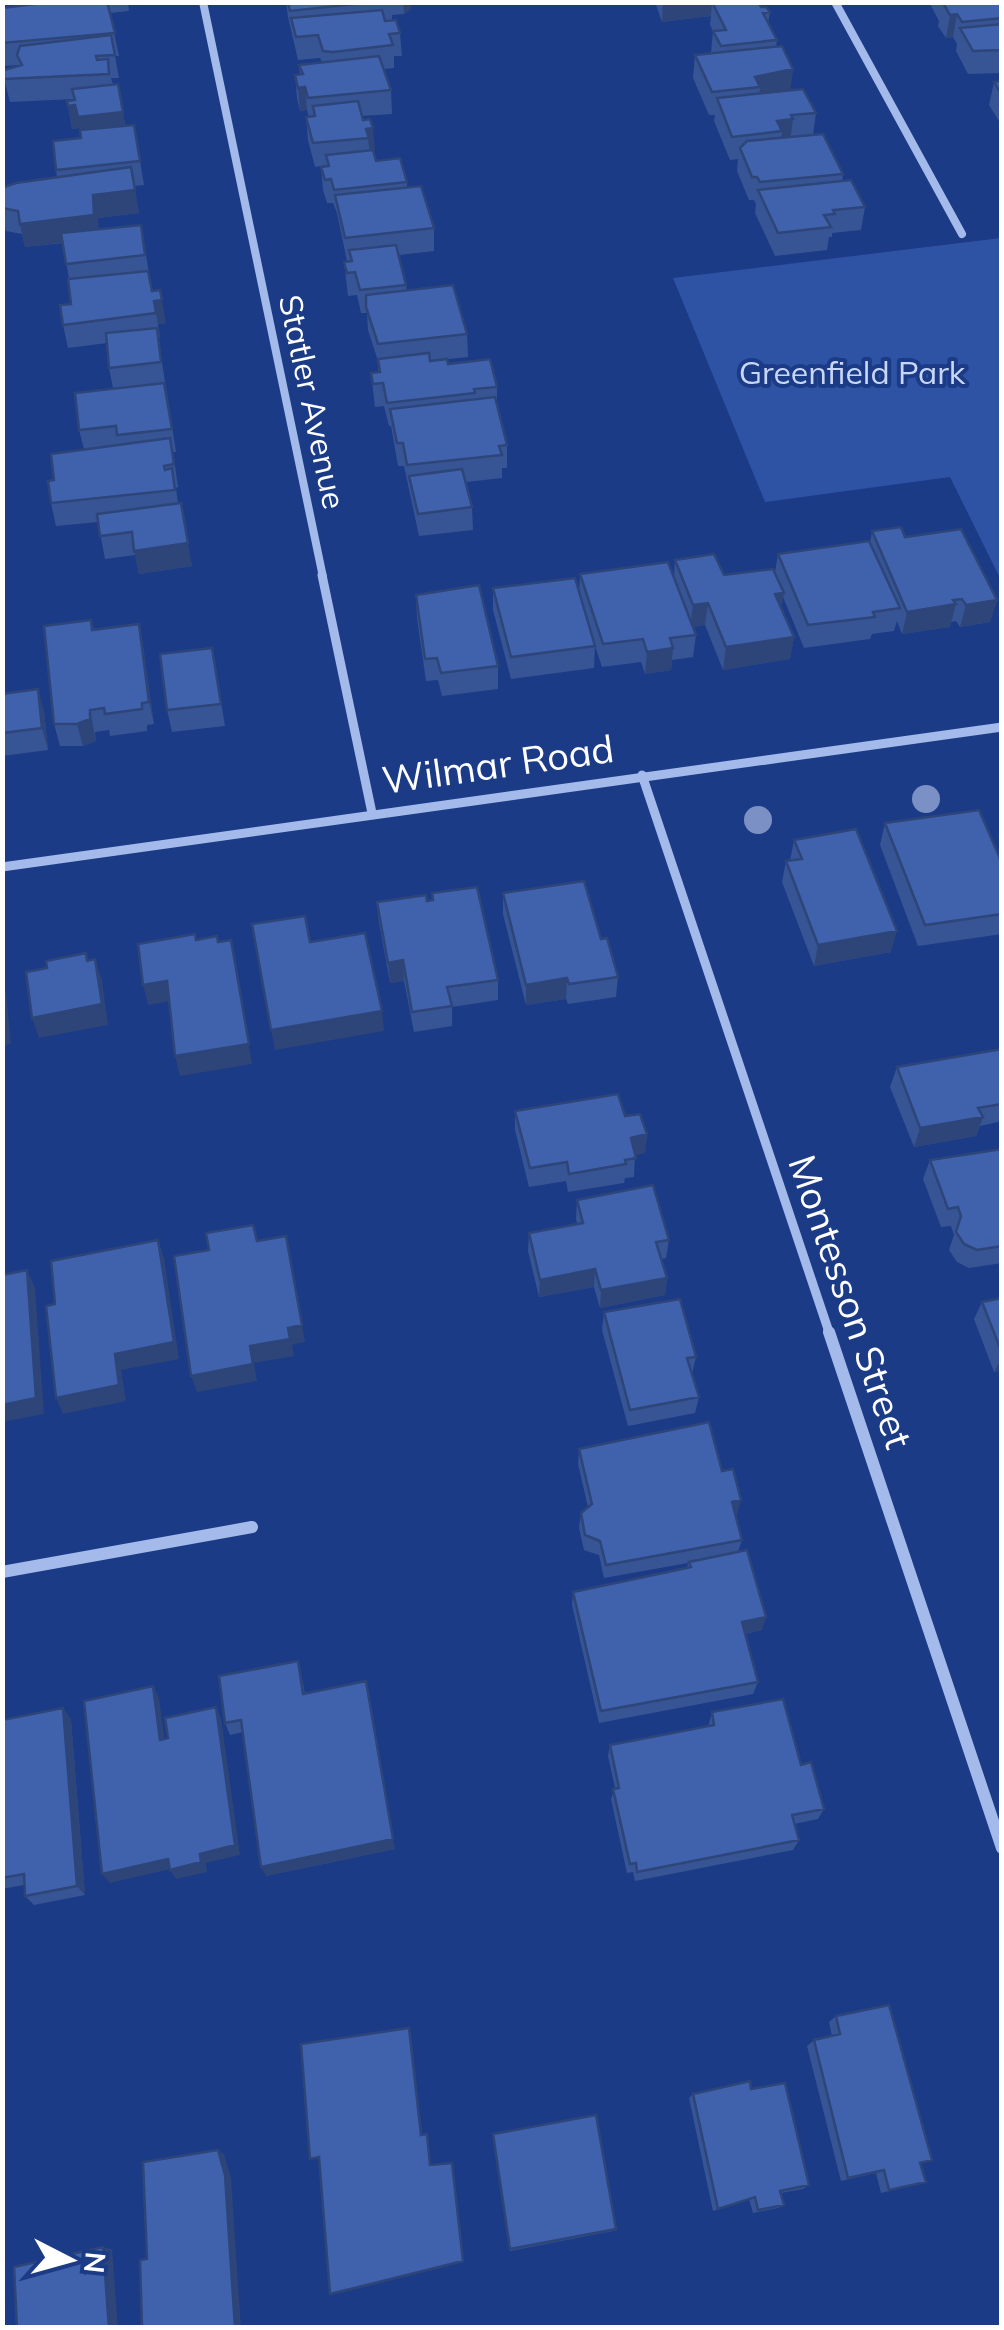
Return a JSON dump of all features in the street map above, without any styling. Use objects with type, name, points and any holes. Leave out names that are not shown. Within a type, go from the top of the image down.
[{"type":"street","name":"Statler Avenue","points":[[203,2],[372,812]]},
{"type":"street","points":[[835,2],[962,234]]},
{"type":"street","name":"Wilmar Road","points":[[2,867],[372,812],[1002,727]]},
{"type":"street","name":"Montesson Street","points":[[642,775],[1002,1848]]},
{"type":"street","points":[[2,1572],[252,1527]]},
{"type":"green space","name":"Greenfield Park","points":[[1001,238],[1001,580],[950,477],[765,502],[673,278]]},
{"type":"building","points":[[51,2],[107,2],[115,33],[2,43],[2,8]]},
{"type":"building","points":[[288,2],[373,2],[290,11]]},
{"type":"building","points":[[712,2],[758,2],[770,12],[763,13],[777,40],[721,46],[713,31],[726,30]]},
{"type":"building","points":[[1002,2],[1002,18],[962,22],[957,14],[950,15],[943,3]]},
{"type":"building","points":[[382,10],[385,21],[396,20],[400,33],[389,34],[393,45],[333,52],[323,51],[318,35],[296,37],[291,18]]},
{"type":"building","points":[[1002,24],[1002,50],[973,51],[960,28]]},
{"type":"building","points":[[111,35],[115,55],[96,56],[97,60],[108,59],[109,74],[4,79],[4,70],[22,65],[17,55],[20,46]]},
{"type":"building","points":[[782,46],[793,69],[755,77],[760,87],[712,92],[695,55]]},
{"type":"building","points":[[379,56],[391,90],[308,98],[305,87],[298,88],[295,75],[303,74],[299,65]]},
{"type":"building","points":[[118,84],[123,112],[78,117],[75,105],[68,106],[67,101],[75,100],[72,89]]},
{"type":"building","points":[[803,89],[816,113],[791,115],[793,119],[777,121],[782,131],[732,137],[717,98]]},
{"type":"building","points":[[358,101],[363,120],[370,119],[373,128],[366,129],[369,138],[313,143],[306,117],[315,116],[313,106]]},
{"type":"building","points":[[134,125],[140,161],[56,170],[53,141],[81,138],[80,130]]},
{"type":"building","points":[[823,134],[843,174],[760,182],[752,177],[740,148],[747,141]]},
{"type":"building","points":[[373,150],[376,161],[400,158],[407,182],[334,190],[331,179],[325,180],[321,167],[329,166],[326,155]]},
{"type":"building","points":[[131,167],[135,190],[93,195],[94,215],[20,224],[18,211],[2,208],[4,187],[16,183]]},
{"type":"building","points":[[851,180],[865,207],[833,210],[835,214],[824,215],[831,227],[778,233],[758,190]]},
{"type":"building","points":[[421,186],[434,228],[345,238],[335,195]]},
{"type":"building","points":[[141,225],[145,255],[66,264],[61,233]]},
{"type":"building","points":[[396,245],[406,285],[360,290],[355,272],[347,273],[344,262],[352,261],[349,250]]},
{"type":"building","points":[[148,271],[152,291],[160,290],[162,300],[154,301],[156,313],[63,325],[60,305],[71,304],[68,279]]},
{"type":"building","points":[[453,285],[467,334],[378,344],[366,295]]},
{"type":"building","points":[[157,328],[161,362],[109,368],[106,333]]},
{"type":"building","points":[[429,353],[430,361],[447,359],[448,364],[490,359],[497,387],[387,403],[383,383],[373,384],[371,373],[380,372],[378,359]]},
{"type":"building","points":[[164,383],[172,429],[117,435],[116,426],[79,430],[75,393]]},
{"type":"building","points":[[495,397],[507,445],[499,446],[502,455],[407,465],[403,443],[397,443],[390,409]]},
{"type":"building","points":[[170,438],[174,464],[164,466],[165,470],[172,468],[175,490],[51,503],[51,454]]},
{"type":"building","points":[[462,469],[472,507],[418,514],[409,476]]},
{"type":"building","points":[[181,503],[188,543],[134,551],[132,532],[100,536],[97,514]]},
{"type":"building","points":[[901,527],[905,537],[961,529],[997,600],[966,605],[962,599],[953,600],[956,604],[907,612],[872,531]]},
{"type":"building","points":[[869,541],[900,608],[873,612],[875,617],[808,625],[778,554]]},
{"type":"building","points":[[714,554],[724,575],[773,569],[784,593],[775,594],[794,637],[726,647],[708,603],[693,605],[675,560]]},
{"type":"building","points":[[668,562],[696,635],[670,638],[673,648],[647,652],[643,639],[603,644],[580,574]]},
{"type":"building","points":[[575,578],[595,646],[511,657],[493,588]]},
{"type":"building","points":[[479,585],[498,666],[441,673],[437,658],[425,659],[416,595]]},
{"type":"building","points":[[91,620],[92,630],[139,624],[149,702],[142,703],[142,709],[105,714],[104,708],[90,710],[90,719],[77,724],[54,724],[44,626]]},
{"type":"building","points":[[212,648],[221,704],[167,710],[160,654]]},
{"type":"building","points":[[38,689],[42,728],[2,733],[2,694]]},
{"type":"building","points":[[979,810],[1002,863],[1002,914],[925,925],[885,823]]},
{"type":"building","points":[[856,829],[897,931],[818,945],[786,861],[802,859],[794,840]]},
{"type":"building","points":[[584,881],[601,939],[607,938],[618,977],[569,984],[567,978],[526,985],[503,893]]},
{"type":"building","points":[[477,887],[498,980],[447,987],[452,1006],[412,1012],[403,960],[388,963],[377,902],[426,895],[427,901],[433,900],[432,893]]},
{"type":"building","points":[[305,916],[310,942],[365,933],[382,1011],[271,1030],[252,924]]},
{"type":"building","points":[[195,934],[196,940],[217,936],[218,942],[231,940],[249,1044],[175,1056],[167,981],[143,985],[138,944]]},
{"type":"building","points":[[86,953],[87,961],[95,959],[102,1004],[32,1018],[26,972],[47,968],[46,961]]},
{"type":"building","points":[[1002,1049],[1002,1104],[978,1108],[983,1117],[920,1128],[897,1067]]},
{"type":"building","points":[[618,1094],[625,1116],[640,1114],[647,1134],[631,1138],[636,1158],[625,1160],[626,1164],[569,1174],[567,1162],[530,1168],[515,1111]]},
{"type":"building","points":[[1002,1149],[1002,1246],[977,1250],[964,1244],[956,1232],[961,1216],[958,1207],[948,1209],[930,1160]]},
{"type":"building","points":[[653,1185],[669,1240],[656,1242],[667,1278],[601,1290],[595,1269],[540,1280],[529,1233],[583,1223],[577,1200]]},
{"type":"building","points":[[253,1225],[257,1241],[286,1236],[302,1325],[288,1328],[290,1339],[250,1346],[253,1364],[191,1376],[174,1256],[209,1250],[206,1233]]},
{"type":"building","points":[[158,1240],[174,1342],[115,1354],[119,1385],[56,1398],[46,1306],[55,1304],[51,1261]]},
{"type":"building","points":[[27,1270],[36,1398],[2,1405],[2,1275]]},
{"type":"building","points":[[1002,1298],[1002,1353],[982,1302]]},
{"type":"building","points":[[680,1299],[696,1357],[687,1358],[699,1397],[630,1410],[604,1312]]},
{"type":"building","points":[[709,1422],[722,1471],[733,1469],[741,1500],[732,1502],[742,1540],[606,1565],[600,1541],[585,1535],[581,1513],[592,1504],[579,1449]]},
{"type":"building","points":[[747,1550],[766,1617],[742,1622],[758,1682],[601,1711],[573,1592],[691,1567],[689,1562]]},
{"type":"building","points":[[298,1661],[303,1694],[366,1681],[393,1839],[261,1867],[241,1720],[225,1723],[219,1676]]},
{"type":"building","points":[[153,1686],[160,1740],[168,1738],[165,1718],[216,1707],[235,1845],[200,1854],[201,1862],[170,1870],[168,1859],[102,1874],[84,1701]]},
{"type":"building","points":[[783,1699],[801,1765],[811,1762],[824,1809],[792,1815],[799,1840],[637,1872],[636,1863],[630,1864],[613,1789],[619,1788],[610,1745],[714,1725],[712,1712]]},
{"type":"building","points":[[63,1708],[77,1886],[25,1896],[24,1874],[2,1878],[2,1720]]},
{"type":"building","points":[[889,2005],[932,2160],[920,2163],[926,2182],[889,2190],[884,2170],[848,2178],[814,2040],[840,2034],[836,2016]]},
{"type":"building","points":[[409,2028],[421,2135],[427,2134],[430,2165],[452,2163],[463,2261],[330,2294],[319,2157],[310,2159],[301,2044]]},
{"type":"building","points":[[750,2081],[751,2089],[785,2083],[809,2185],[780,2191],[784,2205],[758,2210],[755,2197],[718,2209],[693,2094]]},
{"type":"building","points":[[596,2115],[616,2229],[510,2249],[493,2134]]},
{"type":"building","points":[[218,2150],[225,2175],[235,2328],[142,2328],[140,2260],[147,2259],[143,2162]]},
{"type":"building","points":[[103,2247],[109,2328],[17,2328],[14,2267]]}]
